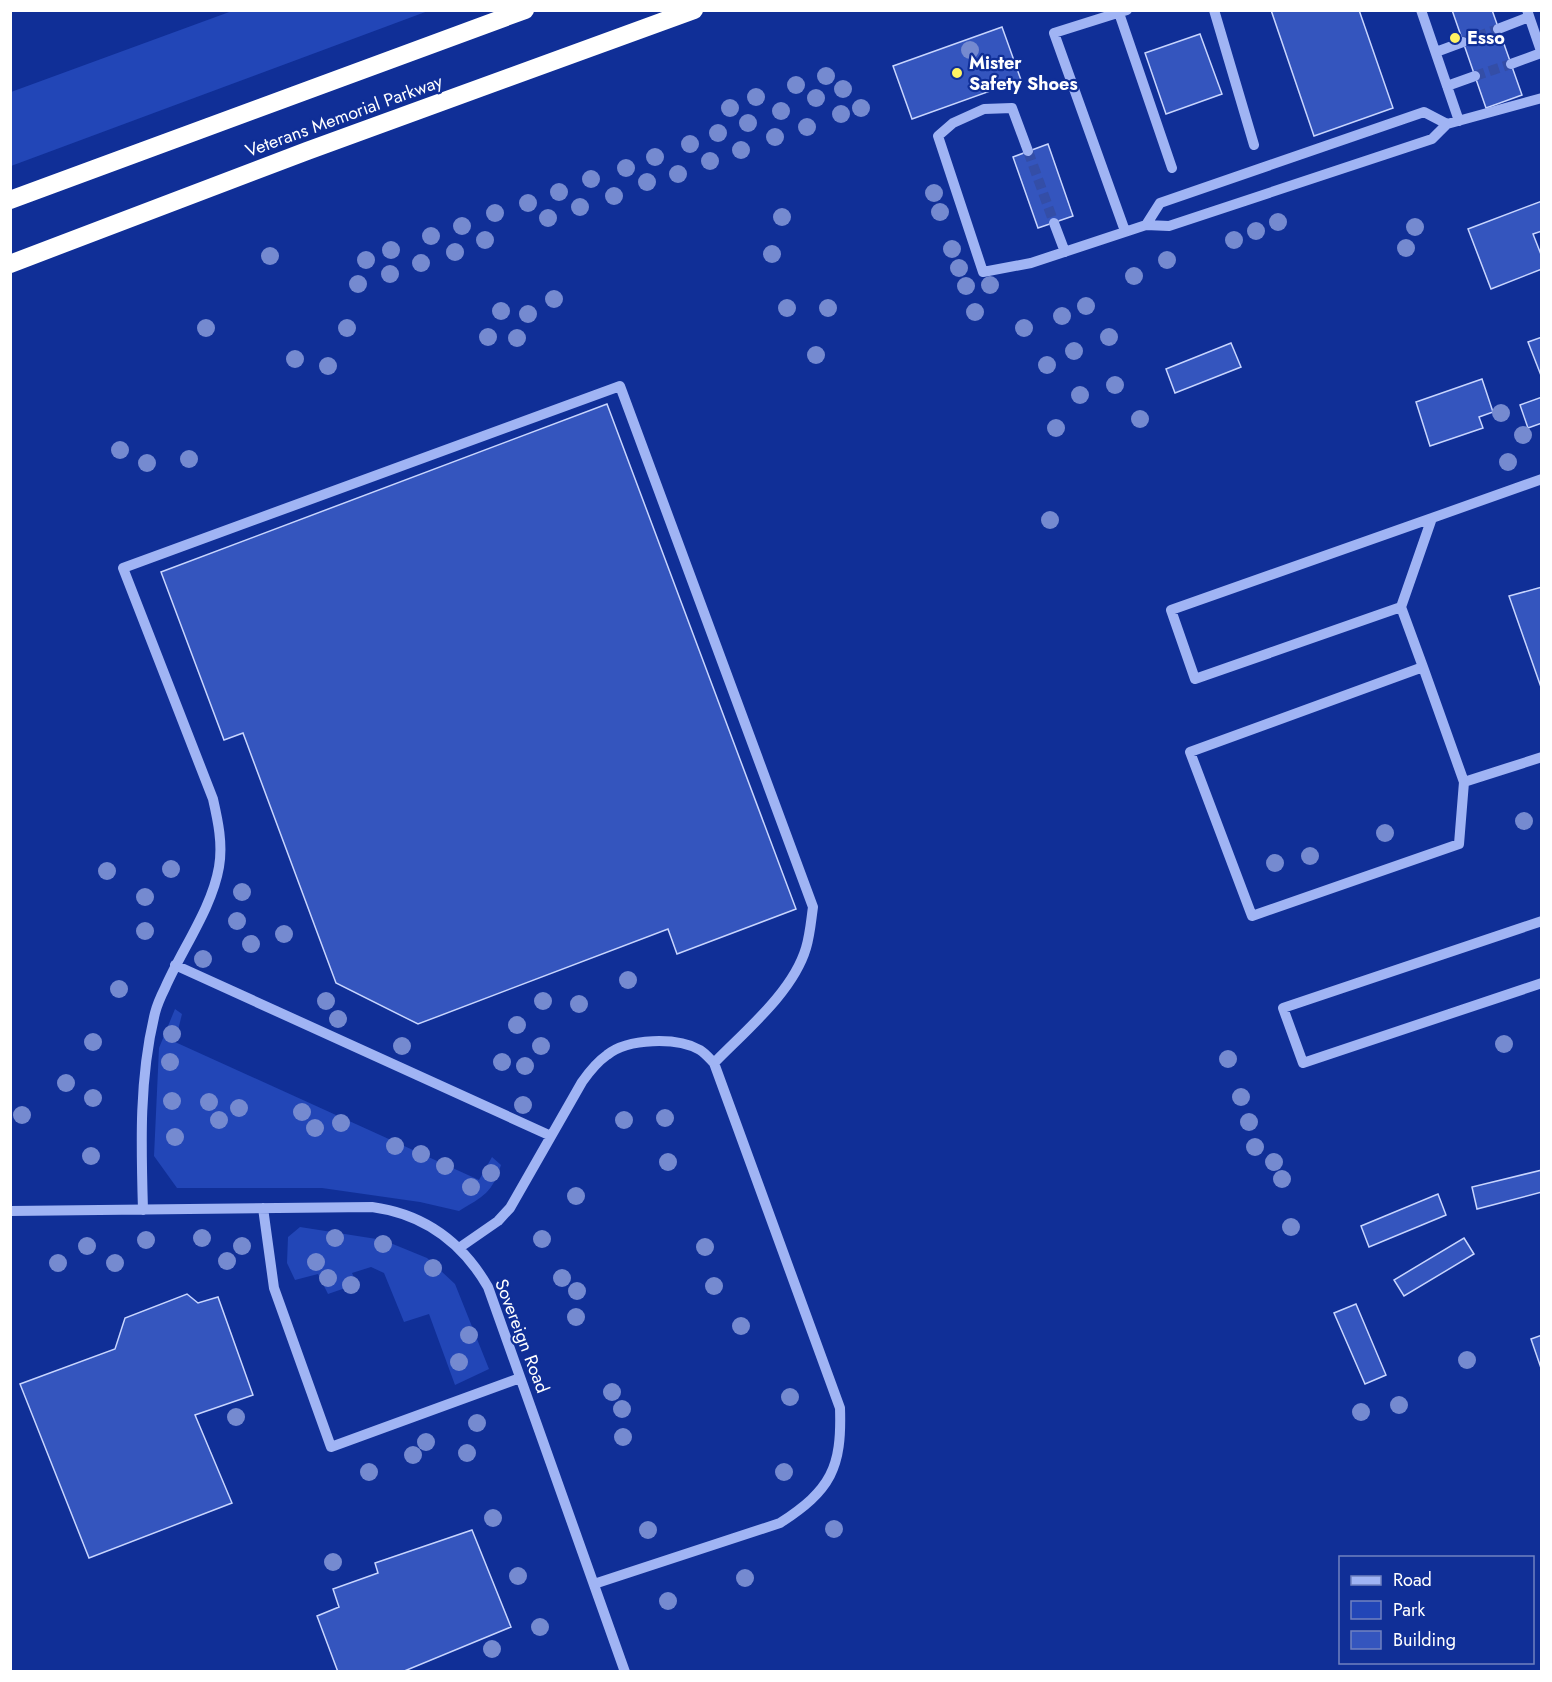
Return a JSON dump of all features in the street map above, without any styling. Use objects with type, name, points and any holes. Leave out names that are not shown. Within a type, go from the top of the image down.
[{"type":"highway","name":"Veterans Memorial Parkway","points":[[10,200],[525,10]]},
{"type":"highway","name":"Veterans Memorial Parkway","points":[[10,264],[307,151],[694,10]]},
{"type":"street","points":[[1214,10],[1254,145]]},
{"type":"street","points":[[1423,11],[1459,121]]},
{"type":"street","points":[[1125,231],[1054,33],[1123,12],[1172,168]]},
{"type":"street","points":[[1498,29],[1528,14],[1541,53],[1511,64]]},
{"type":"street","points":[[1436,52],[1463,42]]},
{"type":"street","points":[[1447,86],[1475,76]]},
{"type":"street","points":[[1028,151],[1012,108],[984,109],[953,123],[938,136],[983,272],[1031,263],[1146,225],[1168,226],[1432,139],[1447,124],[1542,98]]},
{"type":"street","points":[[1146,225],[1160,203],[1424,112],[1447,124]]},
{"type":"street","points":[[1054,223],[1065,252]]},
{"type":"street","points":[[143,1210],[140,1135],[145,1074],[155,1011],[175,965],[209,900],[219,867],[220,834],[213,799],[123,568],[620,386],[813,907],[807,947],[798,969],[776,999],[714,1063]]},
{"type":"street","points":[[1401,607],[1194,679],[1171,610],[1542,479]]},
{"type":"street","points":[[1423,667],[1190,752],[1252,916],[1459,844],[1464,782],[1423,667],[1401,607],[1432,518]]},
{"type":"street","points":[[1464,782],[1542,757]]},
{"type":"street","points":[[1542,921],[1283,1008],[1303,1063],[1542,983]]},
{"type":"street","points":[[175,965],[551,1136]]},
{"type":"street","points":[[459,1248],[498,1221],[510,1208],[582,1082],[592,1068],[608,1053],[627,1044],[666,1042],[702,1051],[714,1063],[840,1408],[839,1453],[833,1470],[822,1489],[806,1507],[780,1523],[594,1584]]},
{"type":"street","name":"Sovereign Road","points":[[10,1211],[358,1207],[385,1209],[411,1216],[435,1228],[459,1248],[474,1265],[488,1287],[625,1671]]},
{"type":"street","points":[[263,1208],[273,1288],[332,1447],[520,1378]]},
{"type":"green space","points":[[232,11],[428,11],[11,166],[11,92]]},
{"type":"green space","points":[[175,1009],[182,1014],[175,1042],[479,1180],[492,1157],[501,1165],[494,1182],[486,1193],[459,1211],[420,1202],[322,1188],[177,1188],[154,1156],[159,1048]]},
{"type":"green space","points":[[300,1227],[383,1240],[427,1258],[455,1284],[489,1369],[455,1385],[429,1314],[404,1322],[384,1273],[371,1267],[352,1273],[357,1284],[328,1294],[318,1274],[295,1280],[287,1263],[288,1237]]},
{"type":"building","points":[[1271,10],[1359,10],[1393,108],[1314,136]]},
{"type":"building","points":[[1452,10],[1492,10],[1522,95],[1486,108]]},
{"type":"building","name":"Mister Safety Shoes","points":[[1002,27],[1021,80],[912,119],[893,66]]},
{"type":"building","points":[[1200,34],[1222,94],[1166,114],[1145,53]]},
{"type":"building","points":[[1048,144],[1073,216],[1038,228],[1013,157]]},
{"type":"building","points":[[1542,201],[1542,231],[1533,234],[1542,257],[1542,269],[1491,289],[1468,229]]},
{"type":"building","points":[[1542,337],[1542,378],[1528,342]]},
{"type":"building","points":[[1231,343],[1241,367],[1175,393],[1166,369]]},
{"type":"building","points":[[1482,379],[1493,412],[1479,417],[1483,428],[1430,446],[1416,402]]},
{"type":"building","points":[[1542,397],[1542,423],[1528,428],[1520,405]]},
{"type":"building","points":[[607,404],[796,909],[677,954],[668,929],[418,1024],[336,983],[243,733],[224,740],[161,572]]},
{"type":"building","points":[[1542,587],[1542,690],[1509,596]]},
{"type":"building","points":[[1542,1170],[1542,1192],[1477,1209],[1472,1187]]},
{"type":"building","points":[[1438,1194],[1446,1215],[1369,1247],[1361,1226]]},
{"type":"building","points":[[1464,1238],[1474,1254],[1404,1296],[1394,1280]]},
{"type":"building","points":[[187,1294],[198,1303],[218,1297],[253,1395],[195,1415],[232,1503],[89,1558],[20,1384],[115,1349],[125,1318]]},
{"type":"building","points":[[1356,1304],[1386,1375],[1365,1384],[1334,1313]]},
{"type":"building","points":[[1542,1335],[1542,1371],[1531,1339]]},
{"type":"building","points":[[472,1530],[511,1627],[402,1672],[338,1672],[317,1616],[339,1607],[333,1589],[378,1573],[375,1563]]},
{"type":"tunnel","points":[[1463,42],[1498,29]]},
{"type":"tunnel","points":[[1475,76],[1511,64]]},
{"type":"tunnel","points":[[1028,151],[1054,223]]},
{"type":"place","name":"Esso","points":[[1455,38]]},
{"type":"place","name":"Mister Safety Shoes","points":[[957,73]]}]
